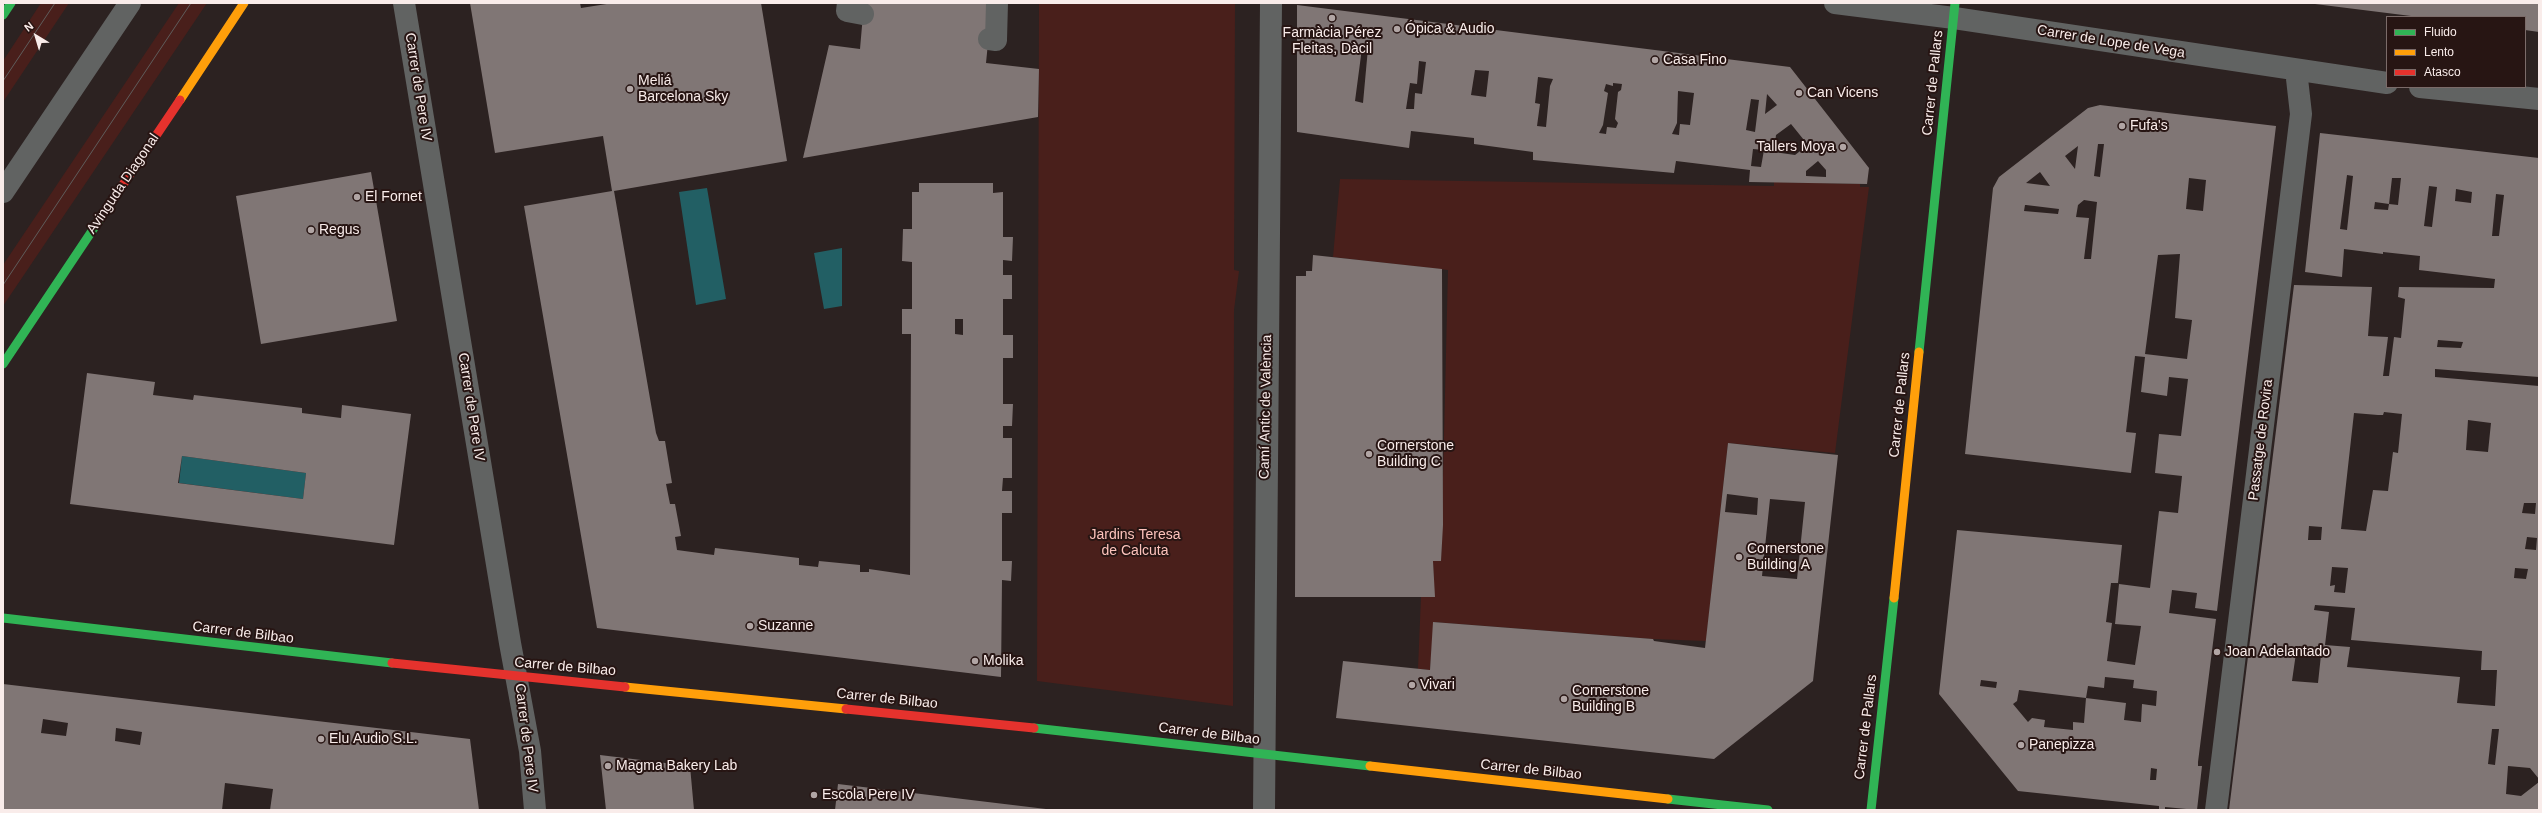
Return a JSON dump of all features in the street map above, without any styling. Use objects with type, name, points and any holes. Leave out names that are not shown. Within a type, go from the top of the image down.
[{"type":"main road","points":[[3,15],[11,3]]},
{"type":"main road","name":"Avinguda Diagonal","points":[[3,364],[244,3]]},
{"type":"main road","name":"Carrer de Pallars","points":[[1871,810],[1885,689],[1954,11]]},
{"type":"main road","name":"Carrer de Bilbao","points":[[3,618],[518,677],[1014,726],[1262,755],[1768,810]]},
{"type":"street","points":[[3,192],[130,3]]},
{"type":"street","name":"Carrer de Pere IV","points":[[404,3],[500,582],[518,677],[530,751],[535,810]]},
{"type":"street","points":[[989,39],[996,40],[997,3]]},
{"type":"street","name":"Camí Antic de València","points":[[1264,810],[1262,755],[1271,3]]},
{"type":"street","name":"Carrer de Lope de Vega","points":[[1835,3],[1954,11],[2296,70],[2386,84]]},
{"type":"street","name":"Passatge de Rovira","points":[[2216,810],[2301,114],[2296,70]]},
{"type":"street","points":[[2429,88],[2539,100]]},
{"type":"green space","points":[[41,3],[69,3],[3,102],[3,61]]},
{"type":"green space","points":[[179,3],[207,3],[3,306],[3,265]]},
{"type":"green space","name":"Jardins Teresa de Calcuta","points":[[1039,3],[1235,3],[1234,270],[1239,271],[1234,310],[1233,706],[1037,681]]},
{"type":"green space","points":[[1340,179],[1774,186],[1774,182],[1860,184],[1860,187],[1869,187],[1835,453],[1728,443],[1706,641],[1653,639],[1434,622],[1430,670],[1418,669],[1421,597],[1434,597],[1433,561],[1441,561],[1448,270],[1333,257]]},
{"type":"water","points":[[707,188],[726,299],[696,305],[679,192]]},
{"type":"water","points":[[842,248],[842,306],[824,309],[814,253]]},
{"type":"water","points":[[182,456],[306,473],[303,499],[179,483]]},
{"type":"building","points":[[470,3],[580,3],[581,8],[613,3],[761,3],[787,161],[614,191],[656,433],[659,441],[665,441],[672,483],[666,484],[670,504],[675,504],[681,536],[675,537],[677,550],[714,555],[715,548],[799,558],[799,565],[818,567],[819,561],[860,565],[860,572],[869,572],[869,569],[910,575],[911,334],[902,334],[902,309],[912,309],[912,262],[902,261],[903,229],[912,229],[912,192],[919,192],[919,183],[993,183],[993,193],[1003,192],[1003,237],[1013,237],[1012,261],[1003,260],[1003,275],[1012,275],[1012,299],[1003,299],[1003,335],[1013,335],[1013,358],[1003,358],[1003,404],[1013,404],[1012,426],[1003,426],[1003,438],[1012,438],[1012,478],[1003,478],[1002,491],[1012,491],[1012,513],[1002,513],[1002,561],[1012,561],[1011,581],[1002,580],[1001,677],[597,628],[524,206],[612,191],[603,136],[495,153]],"holes":[[[955,319],[963,319],[963,335],[955,334]]]},
{"type":"building","points":[[864,3],[992,3],[986,63],[1039,69],[1038,117],[803,158],[829,45],[860,49]]},
{"type":"building","points":[[2307,3],[2539,3],[2539,32],[2526,30],[2526,16],[2411,16]]},
{"type":"building","points":[[1297,5],[1790,67],[1869,168],[1867,184],[1749,182],[1750,170],[1676,161],[1674,173],[1533,160],[1533,152],[1474,144],[1474,138],[1411,131],[1409,148],[1297,132]],"holes":[[[1362,48],[1368,48],[1363,103],[1355,101]],[[1419,61],[1426,62],[1422,94],[1415,93],[1414,109],[1406,109],[1410,83],[1417,84]],[[1475,70],[1489,71],[1486,97],[1471,95]],[[1538,77],[1553,79],[1550,86],[1546,127],[1537,126],[1540,104],[1535,103]],[[1613,83],[1622,84],[1621,90],[1618,92],[1615,119],[1618,123],[1616,128],[1607,127],[1606,134],[1599,133],[1603,125],[1608,93],[1604,91],[1606,84],[1613,86]],[[1678,91],[1694,93],[1690,125],[1680,124],[1679,135],[1672,134],[1677,123]],[[1767,94],[1777,105],[1765,114]],[[1751,99],[1759,100],[1755,132],[1746,130]],[[1791,124],[1808,145],[1795,155],[1774,152],[1776,135]],[[1753,149],[1764,150],[1761,167],[1751,166]],[[1818,161],[1826,170],[1826,177],[1806,176],[1806,171]]]},
{"type":"building","points":[[2100,105],[2276,126],[2217,611],[2195,608],[2197,593],[2172,590],[2169,613],[2216,619],[2198,762],[2198,766],[2202,766],[2197,810],[2165,807],[2165,810],[2159,810],[2159,806],[2018,791],[1939,694],[1957,530],[2122,545],[2118,583],[2111,583],[2106,622],[2112,623],[2107,661],[2135,665],[2141,626],[2115,624],[2119,584],[2150,588],[2159,511],[2178,513],[2182,476],[2155,473],[2159,434],[2181,436],[2188,379],[2169,377],[2167,396],[2141,392],[2145,357],[2135,356],[2126,432],[2136,433],[2131,473],[1965,454],[1993,188],[1999,177],[2088,108]],"holes":[[[2098,144],[2104,144],[2100,177],[2094,176]],[[2078,146],[2075,169],[2065,156]],[[2040,172],[2050,186],[2026,183]],[[2189,178],[2206,180],[2203,211],[2186,209]],[[2084,200],[2097,202],[2091,259],[2084,259],[2089,218],[2076,217],[2078,205]],[[2025,205],[2059,209],[2058,214],[2024,211]],[[2180,254],[2175,318],[2192,320],[2187,359],[2145,354],[2158,255]],[[2105,677],[2134,680],[2133,688],[2157,691],[2156,706],[2142,704],[2141,722],[2124,720],[2126,703],[2086,698],[2088,686],[2104,688]],[[1981,680],[1997,682],[1996,688],[1980,686]],[[2019,690],[2086,698],[2084,723],[2073,722],[2073,730],[2044,727],[2045,720],[2032,718],[2028,722],[2013,704],[2017,701]],[[2151,768],[2157,769],[2156,780],[2150,780]]]},
{"type":"building","points":[[2320,133],[2539,158],[2539,377],[2435,369],[2435,377],[2539,386],[2539,779],[2530,768],[2508,766],[2506,794],[2521,796],[2539,782],[2539,810],[2229,810],[2294,285],[2372,287],[2368,336],[2388,337],[2383,376],[2389,376],[2394,337],[2401,338],[2405,299],[2398,297],[2399,287],[2494,288],[2495,279],[2419,270],[2420,256],[2383,252],[2383,254],[2344,249],[2342,277],[2305,272]],"holes":[[[2347,175],[2353,176],[2347,230],[2340,229]],[[2392,178],[2401,178],[2398,205],[2389,204]],[[2429,186],[2437,187],[2432,227],[2424,226]],[[2456,189],[2472,192],[2471,203],[2455,201]],[[2496,194],[2504,195],[2499,236],[2492,236]],[[2375,202],[2389,204],[2388,210],[2374,209]],[[2438,340],[2463,342],[2461,348],[2437,347]],[[2384,412],[2402,414],[2398,453],[2393,452],[2388,491],[2373,490],[2366,531],[2341,529],[2354,413],[2383,415]],[[2468,420],[2491,423],[2488,452],[2466,450]],[[2524,503],[2536,503],[2535,514],[2522,513]],[[2309,526],[2322,527],[2321,540],[2308,540]],[[2527,537],[2537,538],[2536,550],[2525,549]],[[2332,567],[2348,568],[2345,593],[2334,592],[2335,585],[2330,586]],[[2515,568],[2528,569],[2526,579],[2514,578]],[[2315,605],[2355,608],[2351,640],[2482,651],[2481,670],[2497,670],[2495,706],[2457,703],[2460,677],[2347,667],[2350,647],[2325,645],[2329,612],[2314,610]],[[2296,653],[2321,655],[2318,683],[2292,681]],[[2492,729],[2499,729],[2495,765],[2488,764]]]},
{"type":"building","name":"Regus","points":[[371,172],[397,321],[261,344],[236,196]]},
{"type":"building","name":"Cornerstone Building C","points":[[1313,255],[1442,269],[1443,525],[1441,561],[1433,561],[1435,597],[1295,597],[1296,276],[1306,276],[1306,271],[1312,271]]},
{"type":"building","points":[[87,373],[155,382],[153,395],[193,400],[194,395],[302,408],[302,413],[341,418],[342,405],[411,414],[394,545],[70,504]],"holes":[[[182,456],[306,473],[303,499],[178,483]]]},
{"type":"building","name":"Cornerstone Building B","points":[[1728,443],[1838,455],[1813,681],[1714,759],[1336,718],[1343,661],[1430,670],[1433,622],[1653,639],[1654,641],[1705,648]],"holes":[[[1727,494],[1758,498],[1757,515],[1725,512]],[[1770,499],[1805,502],[1797,579],[1762,576]]]},
{"type":"building","points":[[3,684],[470,739],[479,810],[270,810],[273,789],[225,783],[222,810],[3,810]],"holes":[[[43,719],[68,723],[66,736],[41,733]],[[116,728],[142,732],[140,745],[115,741]]]},
{"type":"building","points":[[600,755],[690,766],[694,810],[606,810]]},
{"type":"building","points":[[838,784],[1046,809],[1046,810],[835,810]]},
{"type":"tram line","points":[[3,81],[55,3]]},
{"type":"tram line","points":[[3,285],[191,3]]},
{"type":"traffic: fast","points":[[3,15],[11,3]]},
{"type":"traffic: fast","points":[[1919,352],[1955,3]]},
{"type":"traffic: fast","points":[[3,364],[108,207]]},
{"type":"traffic: fast","points":[[1871,810],[1894,598]]},
{"type":"traffic: fast","points":[[3,618],[392,663]]},
{"type":"traffic: fast","points":[[1034,728],[1370,766]]},
{"type":"traffic: fast","points":[[1668,799],[1768,810]]},
{"type":"traffic: slow","points":[[180,100],[244,3]]},
{"type":"traffic: slow","points":[[1894,598],[1919,352]]},
{"type":"traffic: slow","points":[[625,687],[846,709]]},
{"type":"traffic: slow","points":[[1370,766],[1668,799]]},
{"type":"traffic: jam","points":[[108,207],[180,100]]},
{"type":"traffic: jam","points":[[392,663],[625,687]]},
{"type":"traffic: jam","points":[[846,709],[1034,728]]},
{"type":"place","name":"Farmàcia Pérez Fleitas, Dàcil","points":[[1332,18]]},
{"type":"place","name":"Ópica & Audio","points":[[1397,29]]},
{"type":"place","name":"Casa Fino","points":[[1655,60]]},
{"type":"place","name":"Meliá Barcelona Sky","points":[[630,89]]},
{"type":"place","name":"Can Vicens","points":[[1799,93]]},
{"type":"place","name":"Fufa's","points":[[2122,126]]},
{"type":"place","name":"Tallers Moya","points":[[1843,147]]},
{"type":"place","name":"El Fornet","points":[[357,197]]},
{"type":"place","name":"Regus","points":[[311,230]]},
{"type":"place","name":"Cornerstone Building C","points":[[1369,454]]},
{"type":"place","name":"Cornerstone Building A","points":[[1739,557]]},
{"type":"place","name":"Suzanne","points":[[750,626]]},
{"type":"place","name":"Joan Adelantado","points":[[2217,652]]},
{"type":"place","name":"Molika","points":[[975,661]]},
{"type":"place","name":"Vivari","points":[[1412,685]]},
{"type":"place","name":"Cornerstone Building B","points":[[1564,699]]},
{"type":"place","name":"Elu Audio S.L.","points":[[321,739]]},
{"type":"place","name":"Panepizza","points":[[2021,745]]},
{"type":"place","name":"Magma Bakery Lab","points":[[608,766]]},
{"type":"place","name":"Escola Pere IV","points":[[814,795]]}]
